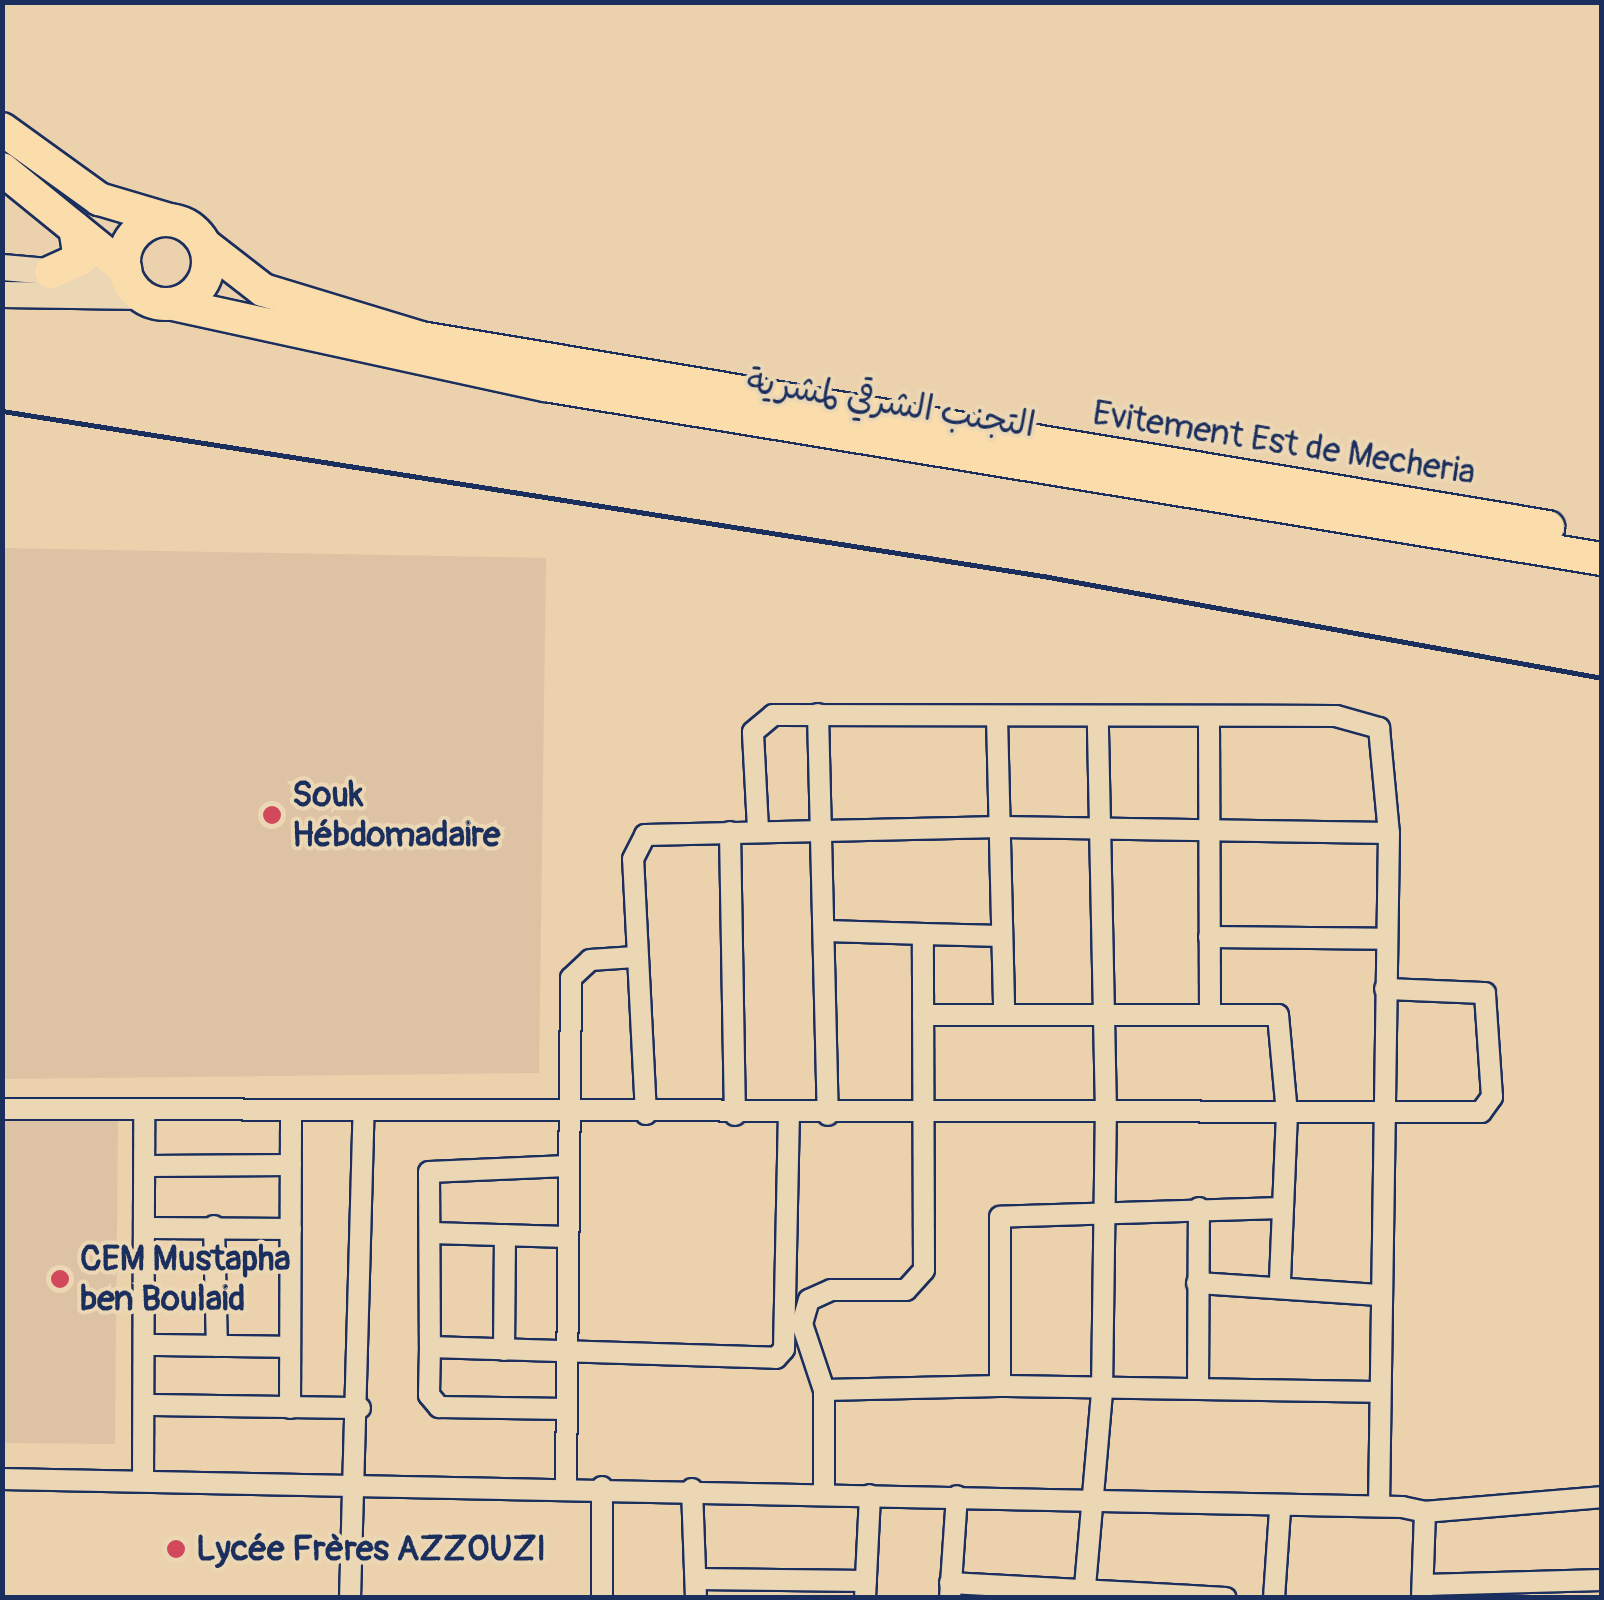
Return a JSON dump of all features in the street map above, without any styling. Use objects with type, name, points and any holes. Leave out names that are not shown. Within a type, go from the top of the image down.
[{"type":"highway","points":[[2,129],[99,199],[170,220]]},
{"type":"highway","points":[[2,169],[142,287]]},
{"type":"highway","points":[[142,287],[131,239],[170,220]]},
{"type":"highway","name":"Evitement Est de Mecheria","points":[[170,220],[263,290],[421,338],[1602,537]]},
{"type":"highway","points":[[52,272],[80,259],[75,228]]},
{"type":"highway","points":[[142,287],[206,276],[205,245]]},
{"type":"highway","name":"التجنب الشرقي لمشرية","points":[[142,287],[546,385],[1602,559]]},
{"type":"street","points":[[2,268],[142,287]]},
{"type":"street","points":[[2,294],[142,287]]},
{"type":"street","points":[[818,714],[828,930],[828,1115]]},
{"type":"street","points":[[758,829],[756,724],[818,714],[1209,722],[1336,716],[1374,723],[1384,743],[1389,833],[1379,1506]]},
{"type":"street","points":[[997,717],[1004,1010]]},
{"type":"street","points":[[1084,1592],[1096,1500],[1102,1391],[1108,1014],[1098,719]]},
{"type":"street","points":[[1209,722],[1210,1012]]},
{"type":"street","points":[[646,1114],[635,957],[639,840],[758,829],[825,828],[1001,827],[1104,834],[1389,833]]},
{"type":"street","points":[[730,832],[735,1115]]},
{"type":"street","points":[[828,930],[1002,936]]},
{"type":"street","points":[[824,1492],[824,1390],[802,1324],[809,1300],[832,1290],[906,1290],[922,1277],[923,934]]},
{"type":"street","points":[[1209,937],[1386,939]]},
{"type":"street","points":[[566,1485],[572,973],[590,960],[635,957]]},
{"type":"street","points":[[2,1109],[735,1115],[923,1110],[1474,1114],[1492,1097],[1485,993],[1385,989]]},
{"type":"street","points":[[923,1015],[1004,1010],[1210,1012],[1282,1019],[1287,1113],[1279,1208],[1280,1282]]},
{"type":"street","points":[[142,1481],[149,1346],[144,1109]]},
{"type":"street","points":[[290,1408],[291,1110]]},
{"type":"street","points":[[350,1598],[359,1487],[364,1111]]},
{"type":"street","points":[[430,1347],[568,1353],[781,1354],[789,1115]]},
{"type":"street","points":[[148,1166],[291,1164]]},
{"type":"street","points":[[566,1409],[439,1407],[429,1395],[432,1170],[568,1166]]},
{"type":"street","points":[[1198,1388],[1199,1208]]},
{"type":"street","points":[[1000,1386],[996,1222],[1016,1212],[1279,1208]]},
{"type":"street","points":[[214,1226],[217,1346]]},
{"type":"street","points":[[149,1228],[292,1229]]},
{"type":"street","points":[[431,1233],[567,1237]]},
{"type":"street","points":[[504,1350],[505,1236]]},
{"type":"street","points":[[1197,1283],[1280,1282],[1380,1295]]},
{"type":"street","points":[[149,1346],[289,1347]]},
{"type":"street","points":[[824,1390],[1000,1386],[1102,1391],[1198,1388],[1380,1392]]},
{"type":"street","points":[[146,1405],[360,1408]]},
{"type":"street","points":[[2,1480],[359,1487],[566,1485],[1096,1500],[1280,1510],[1379,1506],[1426,1512],[1602,1497]]},
{"type":"street","points":[[602,1487],[602,1598]]},
{"type":"street","points":[[692,1489],[696,1588],[865,1589],[870,1495]]},
{"type":"street","points":[[957,1496],[950,1590],[1226,1598]]},
{"type":"street","points":[[1274,1598],[1280,1510]]},
{"type":"street","points":[[1426,1512],[1423,1592],[1602,1580]]},
{"type":"shaded area","name":"Souk Hébdomadaire","points":[[3,548],[546,558],[539,1073],[3,1079]]},
{"type":"shaded area","name":"CEM Mustapha ben Boulaid","points":[[3,1114],[118,1116],[115,1444],[3,1443]]},
{"type":"railway","points":[[2,411],[1043,576],[1602,678]]},
{"type":"place","name":"Souk Hébdomadaire","points":[[272,815]]},
{"type":"place","name":"CEM Mustapha ben Boulaid","points":[[60,1279]]},
{"type":"place","name":"Lycée Frères AZZOUZI","points":[[176,1549]]}]
